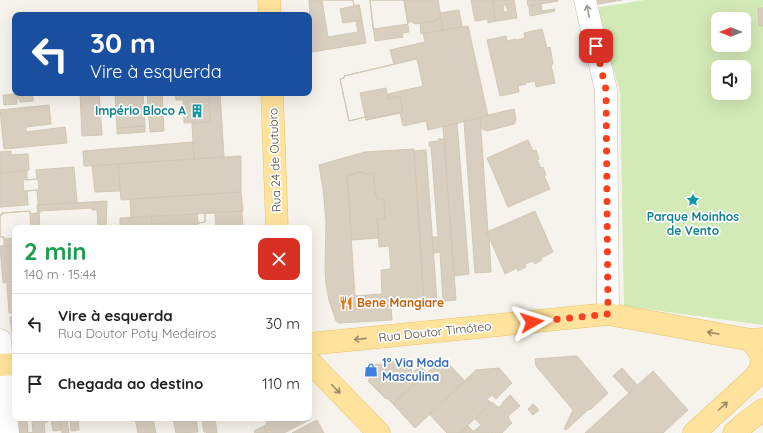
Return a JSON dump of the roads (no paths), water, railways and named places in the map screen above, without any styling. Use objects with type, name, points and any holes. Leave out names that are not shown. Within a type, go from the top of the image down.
[{"type":"main road","points":[[269,0],[270,12]]},
{"type":"main road","name":"Rua 24 de Outubro","points":[[272,96],[277,225]]},
{"type":"main road","name":"Rua Doutor Timóteo","points":[[312,344],[608,314],[757,340]]},
{"type":"main road","points":[[694,433],[753,379],[760,370],[763,357],[757,340]]},
{"type":"main road","points":[[312,364],[379,433]]},
{"type":"main road","points":[[734,433],[763,410]]},
{"type":"street","points":[[585,0],[606,90],[608,314]]},
{"type":"street","points":[[0,340],[6,364],[8,433]]},
{"type":"place","name":"Império Bloco A","points":[[197,111]]},
{"type":"place","name":"Parque Moinhos de Vento","points":[[693,200]]},
{"type":"place","name":"Bene Mangiare","points":[[346,303]]},
{"type":"place","name":"1° Via Moda Masculina","points":[[371,370]]}]
